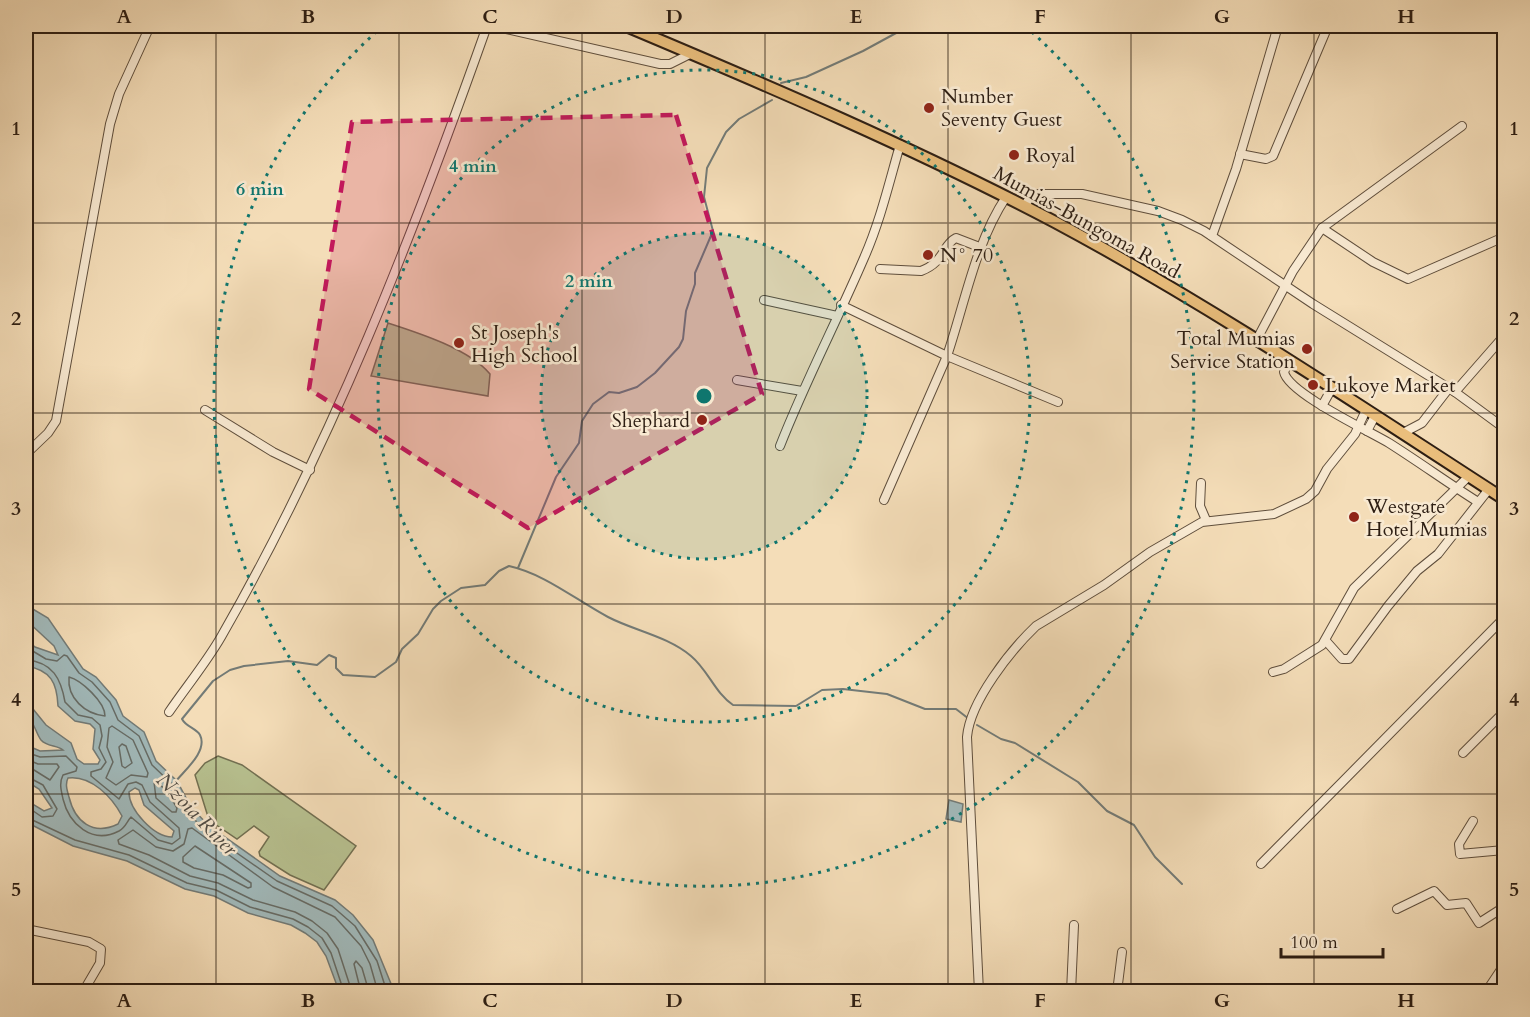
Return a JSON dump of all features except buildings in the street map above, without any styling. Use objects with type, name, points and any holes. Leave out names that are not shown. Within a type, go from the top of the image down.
[{"type":"highway","name":"Mumias-Bungoma Road","points":[[626,26],[900,145],[1024,206],[1143,272],[1332,388],[1504,499]]},
{"type":"street","points":[[26,454],[48,433],[56,421],[110,124],[119,94],[150,26]]},
{"type":"street","points":[[170,712],[220,639],[310,470],[401,256],[487,26]]},
{"type":"street","points":[[493,26],[660,64],[670,63],[690,54]]},
{"type":"street","points":[[1240,154],[1266,159],[1273,156],[1328,26]]},
{"type":"street","points":[[1212,236],[1240,154],[1275,27]]},
{"type":"street","points":[[1256,341],[1299,261],[1323,228],[1462,126]]},
{"type":"street","points":[[780,446],[802,391],[878,223],[900,145]]},
{"type":"street","points":[[1024,206],[1030,198],[1038,194],[1082,194],[1158,211],[1182,220],[1212,236],[1452,390],[1504,429]]},
{"type":"street","points":[[884,500],[947,356],[982,248],[1006,197]]},
{"type":"street","points":[[1323,228],[1373,262],[1406,279],[1504,237]]},
{"type":"street","points":[[880,269],[921,271],[926,269],[942,257],[954,238],[982,248]]},
{"type":"street","points":[[764,300],[837,316]]},
{"type":"street","points":[[841,305],[947,356],[1058,402]]},
{"type":"street","points":[[1390,444],[1401,432],[1422,423],[1504,336]]},
{"type":"street","points":[[1288,361],[1284,372],[1285,378],[1322,406],[1390,444],[1478,502]]},
{"type":"street","points":[[737,380],[802,391]]},
{"type":"street","points":[[1322,406],[1332,388]]},
{"type":"street","points":[[205,410],[273,452],[310,470]]},
{"type":"street","points":[[979,992],[968,737],[969,726],[983,695],[1017,646],[1036,626],[1104,585],[1150,552],[1206,520],[1274,514],[1306,499],[1315,491],[1327,469],[1370,413]]},
{"type":"street","points":[[1367,431],[1370,413]]},
{"type":"street","points":[[1408,456],[1418,443]]},
{"type":"street","points":[[1432,471],[1442,458]]},
{"type":"street","points":[[1273,672],[1284,669],[1326,641],[1353,588],[1469,476]]},
{"type":"street","points":[[1201,483],[1200,506],[1206,520]]},
{"type":"street","points":[[1326,641],[1342,659],[1349,659],[1419,568],[1438,554],[1489,489]]},
{"type":"street","points":[[1261,864],[1336,791],[1504,618]]},
{"type":"street","points":[[1463,753],[1504,712]]},
{"type":"street","points":[[1473,821],[1460,842],[1460,854],[1504,850]]},
{"type":"street","points":[[1397,909],[1434,891],[1448,905],[1466,903],[1479,923],[1504,907]]},
{"type":"street","points":[[1071,992],[1074,925]]},
{"type":"street","points":[[26,930],[82,940],[101,949],[100,963],[83,992]]},
{"type":"street","points":[[1118,992],[1122,952]]},
{"type":"street","points":[[1489,990],[1504,965]]},
{"type":"highlighted area","points":[[676,115],[762,394],[528,528],[309,389],[352,122]]},
{"type":"green space","points":[[388,323],[443,343],[481,365],[490,374],[488,396],[371,376]]},
{"type":"green space","points":[[218,756],[242,765],[356,846],[324,890],[290,875],[260,856],[259,852],[269,837],[254,826],[237,839],[209,820],[195,775],[205,763]]},
{"type":"water","name":"Nzoia River","points":[[26,605],[48,618],[83,669],[96,677],[116,700],[123,716],[144,732],[156,761],[177,781],[191,807],[208,825],[280,876],[335,900],[353,915],[373,940],[394,991],[339,991],[326,956],[317,942],[291,925],[248,913],[214,896],[185,889],[127,861],[73,846],[26,822],[26,800],[44,811],[52,808],[39,789],[26,781],[26,745],[40,751],[63,750],[41,740],[26,716],[26,707],[33,709],[46,725],[71,743],[77,759],[84,764],[98,764],[100,760],[93,749],[95,729],[90,724],[75,721],[58,706],[54,684],[47,674],[26,666],[26,639],[35,647],[58,655],[54,646],[26,620]],"holes":[[[68,778],[85,780],[107,795],[122,816],[118,824],[101,828],[93,827],[81,820],[69,797],[66,785]],[[135,788],[139,790],[144,805],[174,831],[172,837],[150,828],[138,814],[133,807],[129,792]]]},
{"type":"water","points":[[949,800],[963,804],[961,822],[946,819]]},
{"type":"waterway","points":[[781,83],[806,77],[863,51],[909,26]]},
{"type":"waterway","points":[[518,568],[556,477],[579,443],[582,421],[593,404],[609,392],[619,393],[637,387],[655,373],[679,347],[683,339],[686,311],[695,284],[695,273],[713,231],[704,197],[707,168],[726,132],[739,119],[772,100]]},
{"type":"waterway","name":"Nzoia River","points":[[176,781],[198,754],[202,741],[200,735],[182,719],[213,681],[230,670],[244,666],[288,661],[317,665],[329,655],[336,658],[336,668],[343,675],[375,677],[396,662],[402,649],[418,634],[433,609],[441,601],[461,588],[485,585],[499,571],[509,566],[535,575],[608,617],[682,649],[697,662],[721,694],[733,705],[796,706],[822,690],[843,689],[887,694],[925,709],[956,709],[969,719]]},
{"type":"waterway","points":[[977,725],[1001,739],[1015,743],[1078,782],[1107,811],[1134,825],[1155,857],[1182,884]]},
{"type":"place","name":"Number Seventy Guest","points":[[929,108]]},
{"type":"place","name":"Royal","points":[[1014,155]]},
{"type":"place","name":"N° 70","points":[[928,255]]},
{"type":"place","name":"St Joseph's High School","points":[[459,343]]},
{"type":"place","name":"Total Mumias Service Station","points":[[1307,349]]},
{"type":"place","name":"Lukoye Market","points":[[1313,385]]},
{"type":"place","name":"Shephard","points":[[702,420]]},
{"type":"place","name":"Westgate Hotel Mumias","points":[[1354,517]]}]
